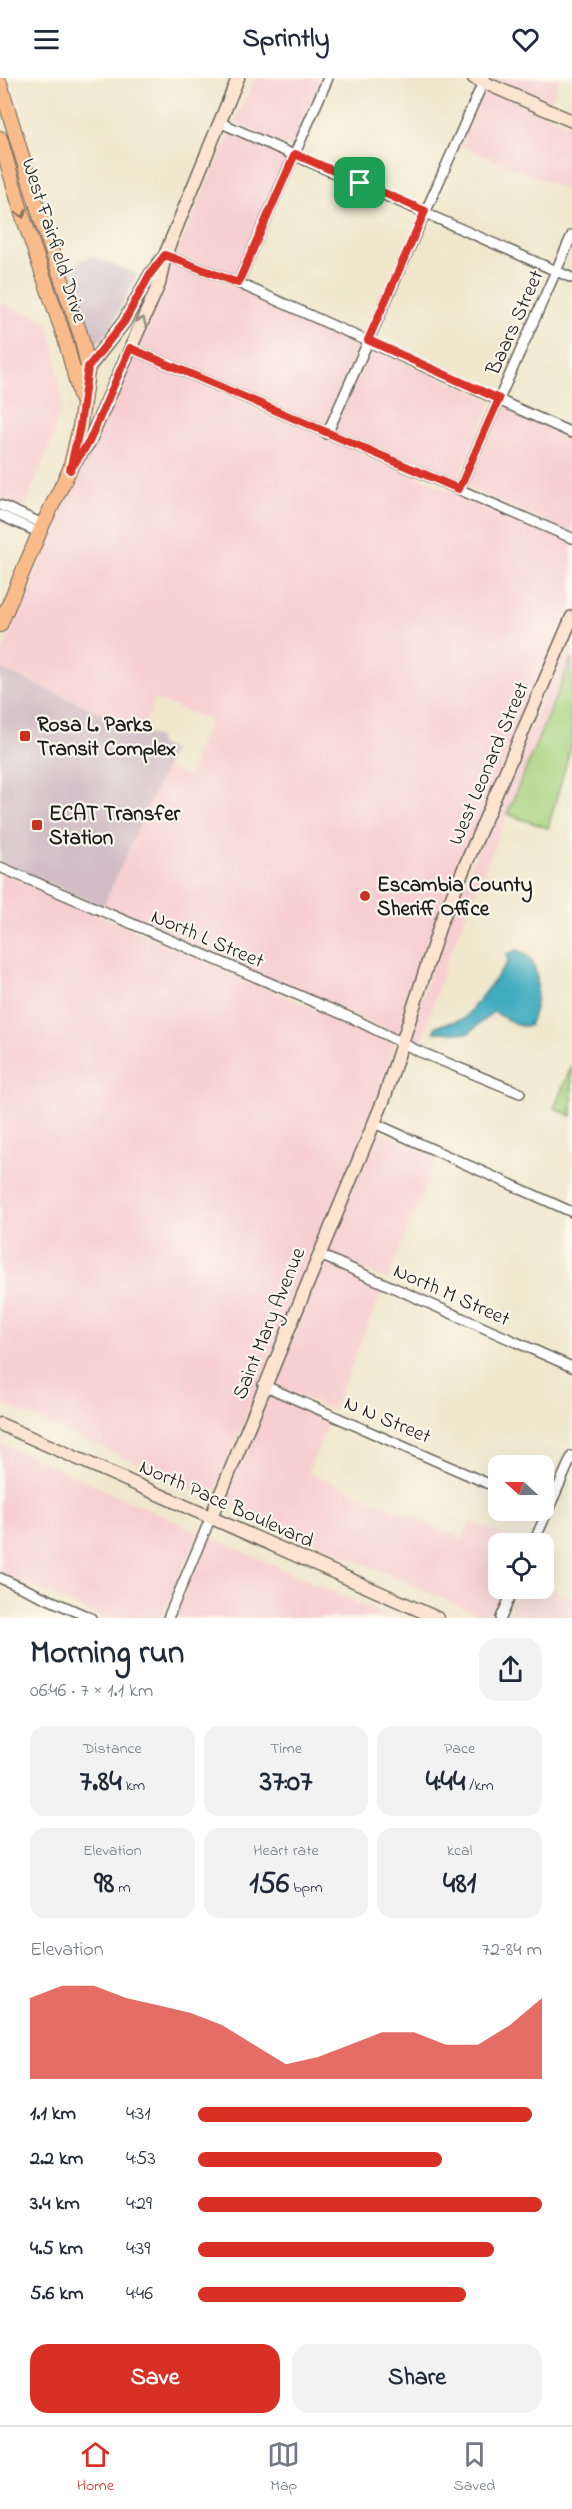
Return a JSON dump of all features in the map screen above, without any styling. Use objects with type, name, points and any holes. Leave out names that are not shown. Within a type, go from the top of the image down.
[{"type":"main road","name":"West Fairfield Drive","points":[[0,83],[40,219],[81,336],[88,367],[83,408],[70,470],[41,529],[0,625]]},
{"type":"main road","name":"West Fairfield Drive","points":[[0,138],[78,384],[83,408]]},
{"type":"street","points":[[70,470],[89,442],[159,284],[165,255],[238,78]]},
{"type":"street","points":[[238,283],[328,78]]},
{"type":"street","points":[[327,434],[481,79],[572,121]]},
{"type":"street","points":[[219,122],[425,211],[572,278]]},
{"type":"street","name":"Baars Street","points":[[459,489],[572,235]]},
{"type":"street","points":[[78,384],[88,367],[124,322],[150,274],[165,255]]},
{"type":"street","points":[[165,255],[238,283],[572,433]]},
{"type":"street","points":[[130,348],[572,538]]},
{"type":"street","points":[[0,505],[41,529]]},
{"type":"street","points":[[0,515],[41,529]]},
{"type":"street","name":"West Leonard Street","points":[[401,1042],[441,922],[572,617]]},
{"type":"street","name":"North L Street","points":[[0,867],[401,1042]]},
{"type":"street","points":[[401,1042],[520,1093]]},
{"type":"street","name":"Saint Mary Avenue","points":[[168,1618],[263,1385],[374,1123],[401,1042]]},
{"type":"street","points":[[374,1123],[572,1212]]},
{"type":"street","name":"North M Street","points":[[318,1254],[572,1367]]},
{"type":"street","name":"N N Street","points":[[263,1385],[488,1484]]},
{"type":"street","name":"North Pace Boulevard","points":[[0,1424],[432,1617]]},
{"type":"street","points":[[554,1492],[572,1456]]},
{"type":"street","points":[[0,1578],[91,1618]]},
{"type":"street","points":[[501,1618],[509,1599]]},
{"type":"shaded area","points":[[255,78],[323,78],[292,148],[234,123]]},
{"type":"shaded area","points":[[491,78],[560,78],[550,102],[572,111],[572,116],[490,80]]},
{"type":"shaded area","points":[[486,88],[572,126],[572,192],[460,146]]},
{"type":"shaded area","points":[[231,131],[288,156],[235,277],[175,255]]},
{"type":"shaded area","points":[[92,256],[137,275],[111,327],[92,351],[66,268]]},
{"type":"shaded area","points":[[171,263],[236,287],[361,342],[324,428],[137,346]]},
{"type":"shaded area","points":[[0,302],[47,321],[54,343],[62,403],[52,440],[23,511],[0,500]]},
{"type":"shaded area","points":[[370,346],[492,401],[456,483],[333,432]]},
{"type":"shaded area","points":[[133,354],[572,543],[572,604],[437,920],[398,1035],[103,907],[165,768],[187,776],[210,720],[155,699],[142,730],[0,669],[0,656],[85,458]]},
{"type":"shaded area","points":[[502,405],[572,438],[572,533],[466,487]]},
{"type":"shaded area","points":[[572,630],[572,658],[446,963],[420,1047],[407,1040],[446,924]]},
{"type":"shaded area","points":[[0,669],[159,738],[158,743],[173,750],[103,907],[0,862]]},
{"type":"shaded area","points":[[0,872],[395,1044],[380,1095],[213,1497],[0,1403]]},
{"type":"shaded area","points":[[377,1130],[437,1157],[387,1280],[324,1252]]},
{"type":"shaded area","points":[[321,1260],[383,1288],[333,1410],[270,1383]]},
{"type":"shaded area","points":[[267,1391],[330,1418],[308,1472],[463,1539],[471,1521],[499,1533],[488,1533],[488,1599],[504,1599],[495,1618],[486,1618],[223,1501]]},
{"type":"shaded area","points":[[0,1443],[199,1532],[162,1618],[102,1618],[0,1573]]},
{"type":"shaded area","points":[[209,1536],[391,1618],[173,1618]]},
{"type":"shaded area","points":[[554,1589],[572,1598],[572,1618],[506,1618],[515,1599],[554,1599]]},
{"type":"green space","points":[[572,658],[572,743],[548,828],[507,814]]},
{"type":"green space","points":[[572,1065],[572,1116],[554,1108]]},
{"type":"water","points":[[517,950],[526,955],[536,973],[537,995],[529,1026],[520,1026],[493,1012],[469,1033],[434,1032],[436,1026],[464,1019],[508,962],[507,954]]},
{"type":"place","name":"Rosa L. Parks Transit Complex","points":[[25,736]]},
{"type":"place","name":"ECAT Transfer Station","points":[[37,825]]},
{"type":"place","name":"Escambia County Sheriff Office","points":[[365,896]]},
{"type":"route","points":[[295,154],[360,183],[425,211],[368,340],[499,399],[459,489],[130,348],[89,442],[70,470],[80,426],[88,367],[124,322],[150,274],[165,255],[238,283],[295,154]]}]
